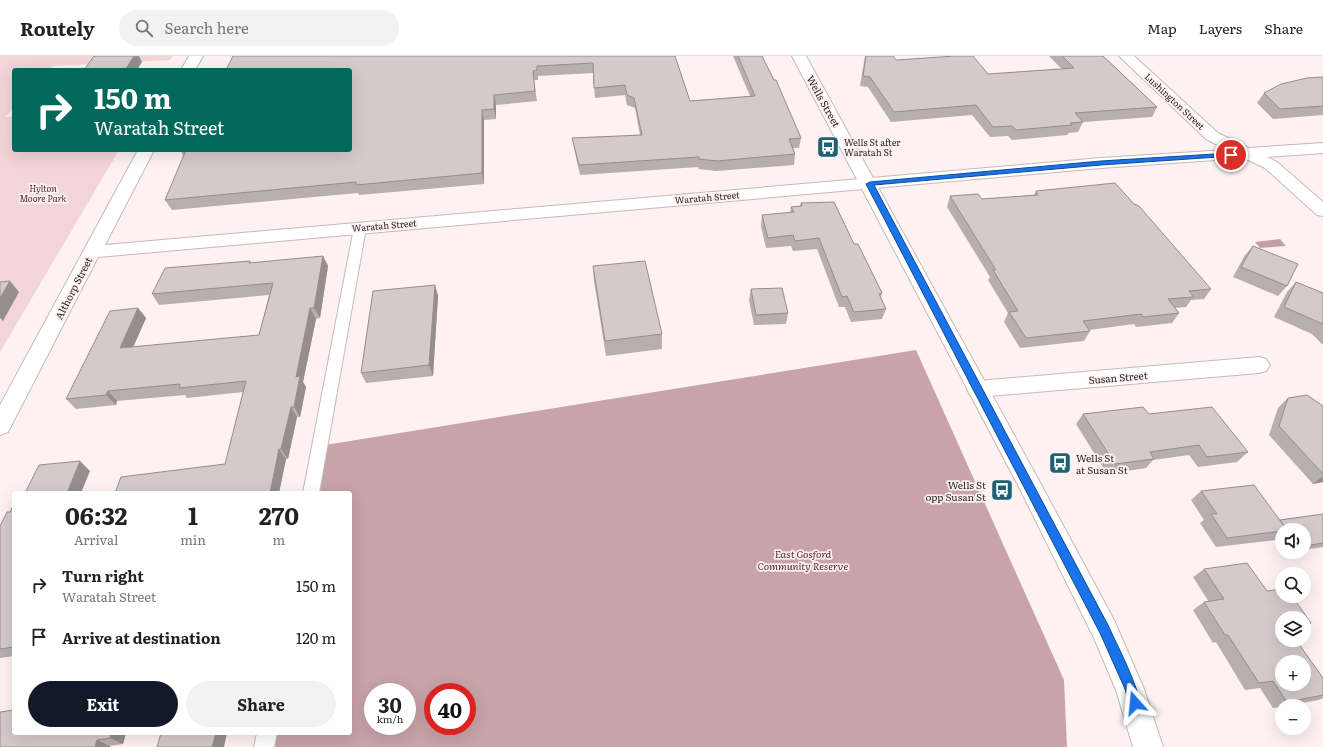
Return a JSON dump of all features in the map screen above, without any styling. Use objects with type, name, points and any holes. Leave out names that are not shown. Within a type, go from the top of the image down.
[{"type":"street","points":[[189,68],[196,56]]},
{"type":"street","name":"Wells Street","points":[[799,56],[870,184],[1104,629],[1130,688],[1148,747]]},
{"type":"street","name":"Lushington Street","points":[[1126,56],[1212,136],[1245,154],[1270,165],[1323,211]]},
{"type":"street","name":"Waratah Street","points":[[92,252],[1101,163],[1323,148]]},
{"type":"street","name":"Althorp Street","points":[[0,426],[145,152]]},
{"type":"street","name":"Susan Street","points":[[978,389],[1259,365]]},
{"type":"lane","points":[[311,491],[360,228]]},
{"type":"lane","points":[[264,747],[267,735]]},
{"type":"green space","name":"Hylton Moore Park","points":[[0,56],[173,56],[170,60],[53,66],[51,68],[12,68],[12,110],[5,117],[12,117],[12,152],[118,152],[0,352]]},
{"type":"green space","name":"East Gosford Community Reserve","points":[[916,350],[1064,680],[1067,747],[265,747],[268,735],[352,735],[352,491],[311,491],[319,446]]},
{"type":"shaded area","points":[[1280,239],[1286,246],[1260,248],[1255,242]]},
{"type":"building","points":[[94,56],[134,56],[126,68],[85,68]]},
{"type":"building","points":[[233,56],[675,56],[690,101],[755,96],[738,56],[762,56],[774,80],[776,80],[801,138],[789,139],[795,154],[717,161],[699,159],[699,157],[579,165],[572,138],[642,135],[634,98],[627,95],[625,85],[594,88],[593,63],[537,66],[537,70],[533,71],[535,91],[494,95],[494,109],[482,110],[482,173],[356,185],[356,182],[165,200],[185,152],[352,152],[352,68],[227,68]]},
{"type":"building","points":[[866,56],[893,56],[896,60],[973,56],[988,74],[1074,68],[1062,56],[1103,56],[1157,107],[1075,113],[1083,122],[1070,123],[1072,125],[1016,130],[1012,126],[993,127],[976,105],[894,112],[870,77],[863,76]]},
{"type":"building","points":[[1323,77],[1323,106],[1280,109],[1264,93],[1281,84],[1307,78]]},
{"type":"building","points":[[1115,183],[1134,204],[1139,206],[1211,289],[1189,291],[1194,297],[1168,299],[1179,313],[1143,317],[1141,314],[1083,321],[1090,331],[1026,338],[1009,312],[1018,311],[993,270],[996,270],[950,196],[978,194],[982,199],[1038,195],[1036,191]]},
{"type":"building","points":[[834,202],[854,244],[858,244],[882,293],[879,294],[886,309],[854,312],[847,296],[842,297],[819,238],[795,241],[793,235],[768,238],[762,215],[794,212],[791,207],[802,206],[801,203]]},
{"type":"building","points":[[1253,246],[1298,264],[1287,286],[1241,267]]},
{"type":"building","points":[[323,256],[314,308],[310,308],[296,377],[300,376],[294,407],[291,407],[281,449],[279,449],[270,491],[116,491],[121,477],[225,464],[246,381],[179,388],[180,384],[108,391],[106,395],[66,399],[110,311],[138,308],[120,348],[259,335],[273,283],[152,294],[165,268],[250,261],[249,263]]},
{"type":"building","points":[[645,261],[662,334],[605,341],[593,266]]},
{"type":"building","points":[[10,281],[0,298],[0,282]]},
{"type":"building","points":[[1296,282],[1323,293],[1323,324],[1284,307]]},
{"type":"building","points":[[435,285],[429,365],[361,373],[373,291]]},
{"type":"building","points":[[782,288],[788,313],[756,315],[751,289]]},
{"type":"building","points":[[1307,395],[1323,406],[1323,474],[1279,426],[1288,398]]},
{"type":"building","points":[[1143,407],[1149,414],[1212,407],[1248,452],[1207,457],[1199,445],[1150,452],[1154,459],[1115,464],[1083,414]]},
{"type":"building","points":[[80,461],[68,491],[26,491],[39,465]]},
{"type":"building","points":[[1254,485],[1282,523],[1275,523],[1275,532],[1227,538],[1211,514],[1217,514],[1201,491]]},
{"type":"building","points":[[12,508],[12,647],[0,649],[0,526],[7,512],[10,512]]},
{"type":"building","points":[[1323,514],[1323,543],[1311,545],[1311,523],[1282,523],[1280,520]]},
{"type":"building","points":[[1247,563],[1267,591],[1275,590],[1275,603],[1297,603],[1303,611],[1275,611],[1275,647],[1301,647],[1307,655],[1275,655],[1275,684],[1273,681],[1259,683],[1228,635],[1225,635],[1204,602],[1224,599],[1204,569]]},
{"type":"building","points":[[1311,661],[1323,678],[1323,695],[1302,699],[1285,699],[1280,691],[1311,691]]},
{"type":"building","points":[[12,710],[12,735],[111,735],[110,738],[97,740],[95,747],[0,747],[0,712]]},
{"type":"building","points":[[160,735],[215,735],[212,747],[157,747]]},
{"type":"place","name":"Wells St after Waratah St","points":[[828,147]]},
{"type":"place","name":"Wells St at Susan St","points":[[1060,463]]},
{"type":"place","name":"Wells St opp Susan St","points":[[1002,490]]},
{"type":"route","points":[[1135,703],[1104,629],[870,184],[1101,163],[1231,155]]}]
